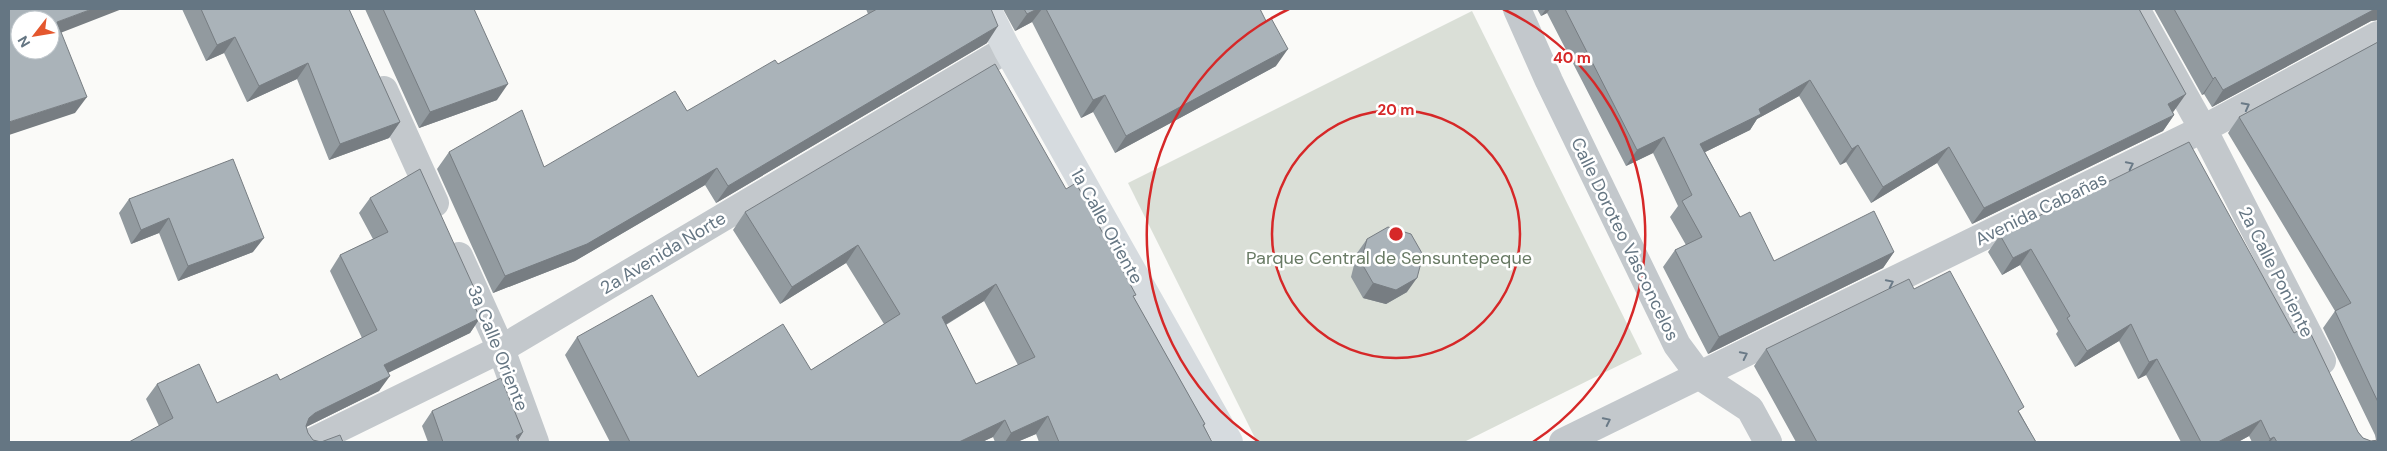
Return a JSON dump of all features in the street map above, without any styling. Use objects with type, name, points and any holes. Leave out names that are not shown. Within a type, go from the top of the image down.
[{"type":"street","name":"1a Calle Oriente","points":[[987,9],[1007,49],[1228,442]]},
{"type":"street","name":"Calle Doroteo Vasconcelos","points":[[1517,9],[1676,345],[1700,376],[1750,409],[1768,442]]},
{"type":"street","name":"2a Calle Poniente","points":[[2136,9],[2203,129],[2335,387]]},
{"type":"street","name":"Avenida Cabañas","points":[[1563,442],[2203,129],[2378,35]]},
{"type":"street","name":"2a Avenida Norte","points":[[311,442],[501,349],[1007,49]]},
{"type":"street","name":"3a Calle Oriente","points":[[373,66],[501,349],[535,442]]},
{"type":"green space","name":"Parque Central de Sensuntepeque","points":[[1472,11],[1642,354],[1464,442],[1257,442],[1128,183]]},
{"type":"building","points":[[9,9],[92,9],[60,21],[60,10],[10,10],[10,60],[60,60],[60,30],[87,97],[9,122]]},
{"type":"building","points":[[201,9],[349,9],[400,122],[340,144],[308,63],[259,86],[235,37],[217,45]]},
{"type":"building","points":[[383,9],[474,9],[508,84],[430,112]]},
{"type":"building","points":[[877,9],[991,9],[998,26],[728,186],[717,168],[587,244],[505,276],[449,152],[522,110],[544,167],[675,91],[687,111],[775,60],[778,64]]},
{"type":"building","points":[[1024,9],[1037,9],[1027,14]]},
{"type":"building","points":[[1046,9],[1260,9],[1266,21],[1271,18],[1288,49],[1126,136],[1105,95],[1093,100]]},
{"type":"building","points":[[1565,9],[2139,9],[2186,94],[2168,104],[2174,115],[1984,208],[1949,147],[1883,187],[1858,145],[1852,149],[1810,80],[1759,109],[1761,114],[1700,144],[1740,217],[1750,212],[1774,261],[1874,211],[1894,252],[1719,337],[1675,250],[1702,237],[1682,201],[1692,195],[1664,137],[1637,150]]},
{"type":"building","points":[[2174,9],[2375,9],[2223,90],[2215,77],[2213,79]]},
{"type":"building","points":[[2378,42],[2378,402],[2335,311],[2351,303],[2239,117]]},
{"type":"building","points":[[995,64],[1066,189],[1076,183],[1136,295],[1133,296],[1205,424],[1203,425],[1212,442],[1059,442],[1048,416],[1011,433],[1005,420],[959,442],[630,442],[577,337],[652,295],[698,377],[783,324],[811,370],[900,314],[858,245],[792,287],[745,212]],"holes":[[[996,284],[1035,357],[976,384],[942,317]]]},
{"type":"building","points":[[2189,142],[2294,333],[2307,326],[2358,432],[2363,438],[2371,441],[2378,440],[2378,442],[2277,442],[2274,437],[2270,439],[2261,420],[2218,442],[2201,442],[2157,359],[2149,362],[2131,324],[2087,351],[2067,318],[2070,316],[2031,249],[2013,258],[2000,235]]},
{"type":"building","points":[[233,159],[264,238],[188,266],[169,218],[141,230],[129,199]]},
{"type":"building","points":[[420,169],[475,290],[468,292],[480,318],[384,365],[390,376],[315,413],[309,418],[306,426],[313,440],[321,442],[129,442],[173,418],[157,384],[199,364],[217,403],[277,374],[280,380],[377,330],[340,255],[388,232],[370,198]]},
{"type":"building","points":[[1388,227],[1411,234],[1423,255],[1417,278],[1396,290],[1373,283],[1361,262],[1367,239]]},
{"type":"building","points":[[1950,271],[2024,407],[2018,411],[2036,442],[1817,442],[1766,349],[1909,279],[1914,289]]},
{"type":"building","points":[[501,378],[523,432],[516,436],[519,442],[443,442],[432,411]]},
{"type":"building","points":[[340,435],[343,442],[321,442]]}]
